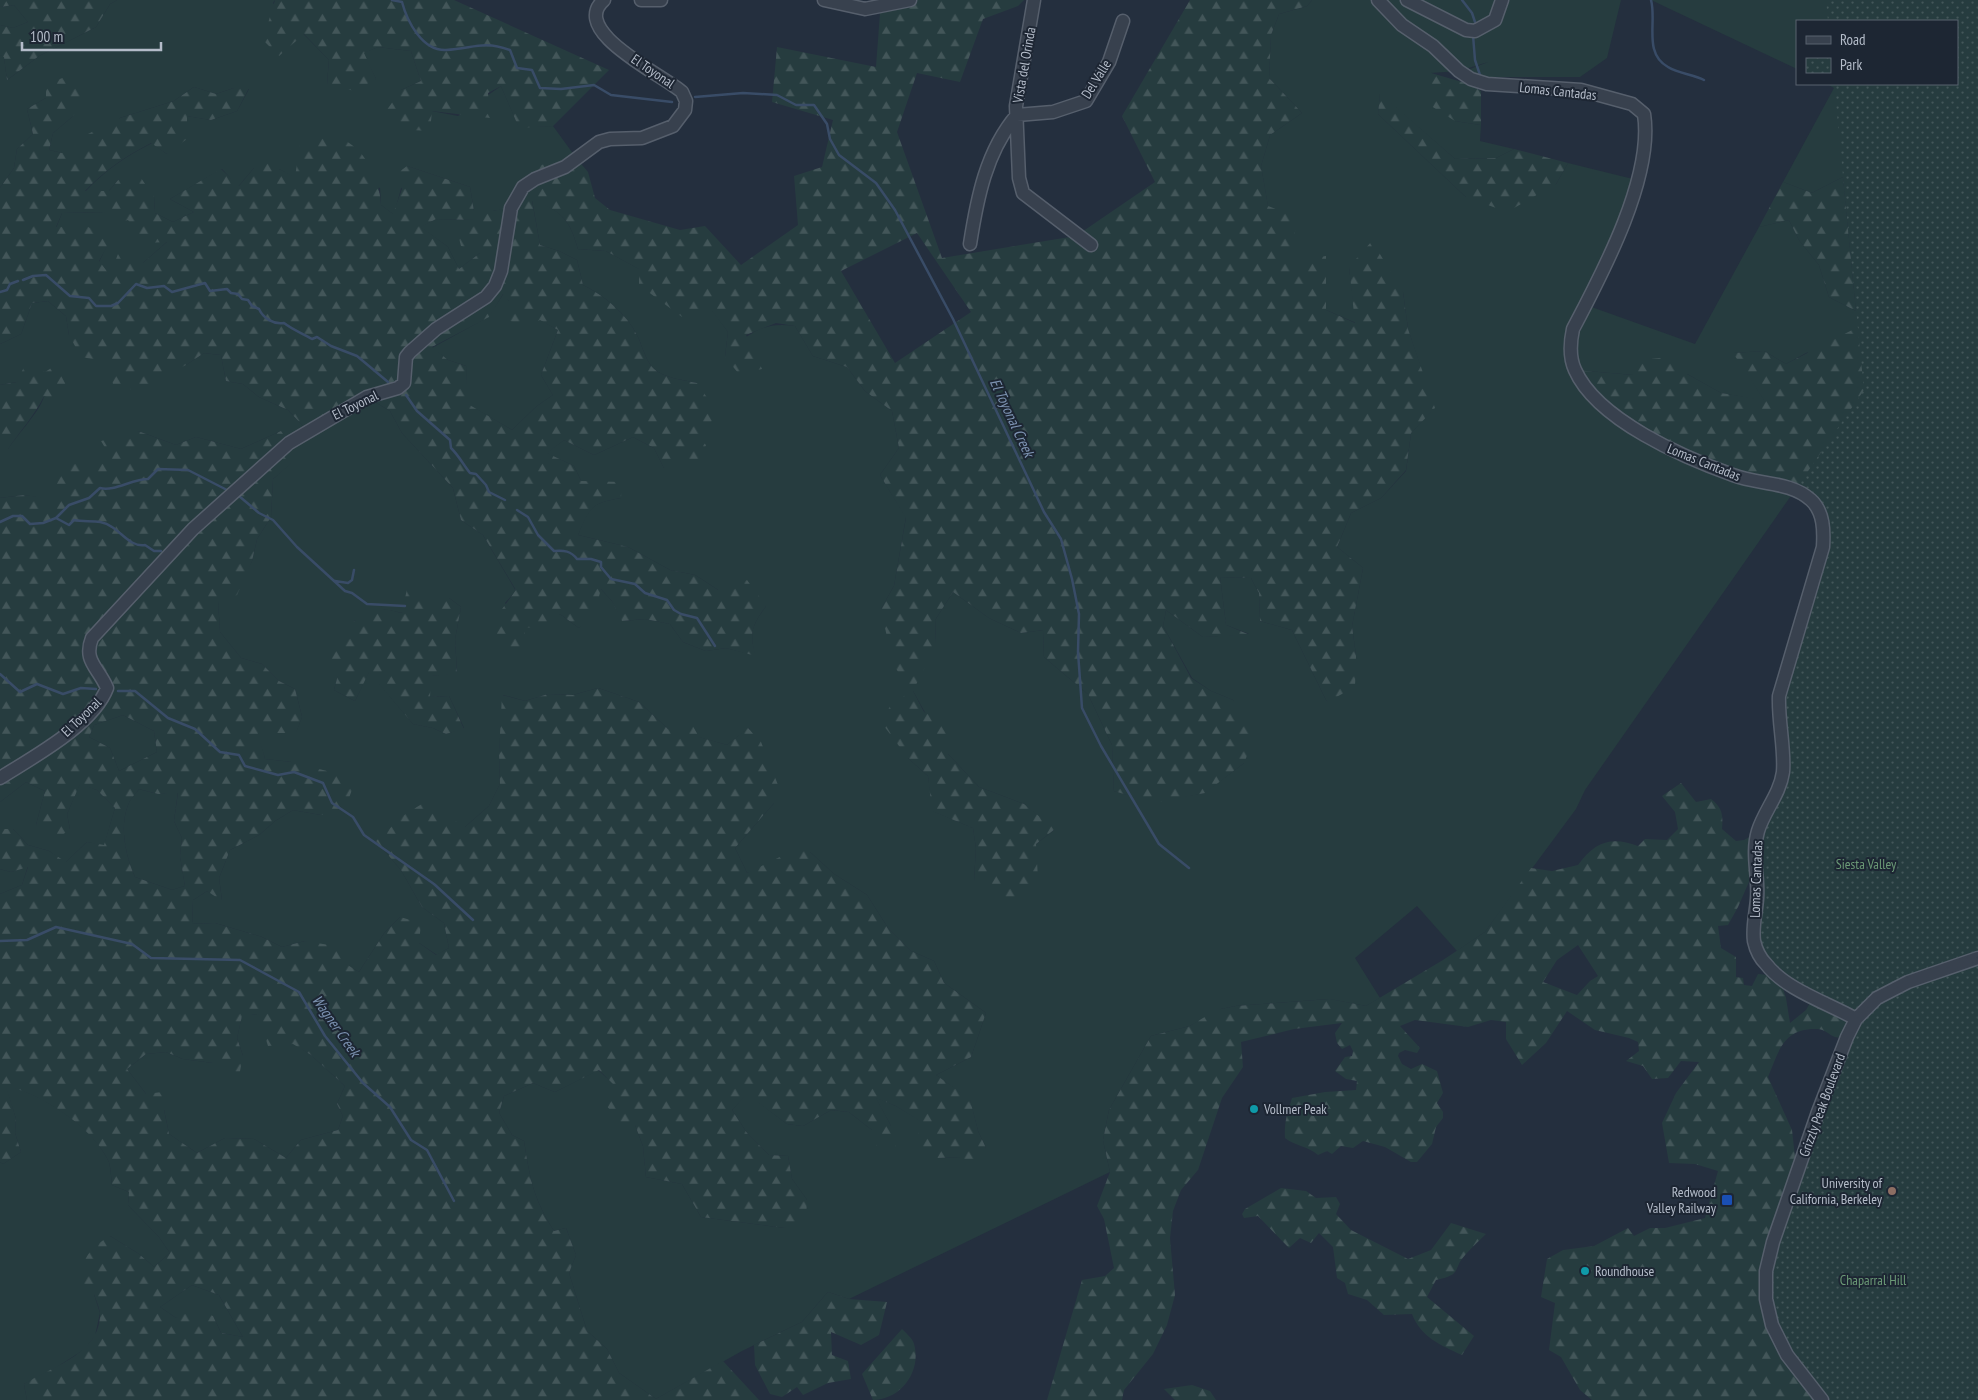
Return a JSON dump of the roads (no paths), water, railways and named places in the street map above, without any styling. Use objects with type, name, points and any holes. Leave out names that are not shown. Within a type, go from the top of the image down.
[{"type":"street","name":"El Toyonal","points":[[0,778],[62,736],[103,699],[107,688],[91,660],[88,649],[92,638],[193,529],[301,434],[367,397],[398,388],[404,383],[406,357],[410,352],[436,329],[486,296],[495,286],[501,271],[511,208],[523,187],[565,167],[599,142],[651,136],[673,126],[682,117],[686,101],[682,92],[606,38],[599,29],[595,20],[595,11],[604,0]]},
{"type":"street","points":[[641,0],[661,0]]},
{"type":"street","points":[[824,0],[865,9],[910,0]]},
{"type":"street","name":"Vista del Orinda","points":[[1034,0],[1016,106],[1017,166],[1023,193],[1091,245]]},
{"type":"street","name":"Lomas Cantadas","points":[[1378,0],[1402,25],[1433,46],[1458,70],[1472,79],[1486,84],[1581,90],[1632,104],[1644,114],[1646,139],[1637,180],[1616,238],[1573,329],[1570,342],[1571,359],[1580,380],[1594,397],[1621,419],[1659,443],[1696,462],[1732,475],[1758,482],[1787,486],[1810,499],[1819,510],[1824,531],[1823,546],[1778,696],[1778,718],[1783,751],[1782,773],[1778,790],[1761,822],[1755,845],[1758,898],[1754,941],[1758,954],[1767,966],[1779,976],[1813,998],[1856,1019]]},
{"type":"street","points":[[1407,0],[1466,30],[1476,31],[1494,20],[1502,0]]},
{"type":"street","name":"Del Valle","points":[[1017,115],[1053,112],[1086,101],[1109,62],[1123,21]]},
{"type":"street","points":[[970,244],[977,201],[991,157],[1003,131],[1017,115]]},
{"type":"street","name":"Grizzly Peak Boulevard","points":[[1822,1400],[1787,1355],[1772,1325],[1766,1299],[1766,1271],[1773,1242],[1821,1104],[1840,1053],[1856,1019],[1877,998],[1908,982],[1978,958]]},
{"type":"waterway","name":"El Toyonal Creek","points":[[392,0],[402,2],[417,34],[430,46],[446,50],[484,45],[510,50],[517,68],[532,70],[540,88],[561,89],[594,85],[611,95],[672,102]]},
{"type":"waterway","name":"El Toyonal Creek","points":[[1462,0],[1472,13],[1476,25]]},
{"type":"waterway","name":"El Toyonal Creek","points":[[1651,0],[1653,45],[1660,61],[1681,73],[1704,80]]},
{"type":"waterway","name":"El Toyonal Creek","points":[[1473,35],[1475,60],[1481,78]]},
{"type":"waterway","name":"El Toyonal Creek","points":[[695,97],[743,93],[777,95],[796,105],[814,105],[827,124],[830,139],[839,155],[876,183],[895,210],[953,319],[1044,512],[1061,539],[1079,614],[1078,652],[1082,708],[1101,746],[1159,844],[1189,868]]},
{"type":"waterway","points":[[23,280],[33,276],[46,275],[70,296],[89,298],[96,306],[111,306],[118,303],[136,284],[147,288],[164,286],[172,292],[205,283],[210,291],[227,289],[231,293],[238,294],[242,299],[248,300],[252,306],[259,309],[269,320],[276,323],[284,323],[312,339],[317,337],[331,346],[357,356],[388,382]]},
{"type":"waterway","points":[[0,292],[7,290],[10,284],[18,281]]},
{"type":"waterway","points":[[406,395],[417,411],[450,440],[451,448],[470,473],[476,474],[486,485],[489,492],[505,500]]},
{"type":"waterway","points":[[0,522],[13,516],[22,516],[30,524],[43,523],[56,518],[69,505],[89,498],[100,488],[117,487],[148,479],[158,469],[188,470],[227,490]]},
{"type":"waterway","points":[[239,496],[259,513],[273,520],[297,547],[345,591],[352,593],[367,604],[405,606]]},
{"type":"waterway","points":[[517,510],[528,517],[538,535],[554,551],[567,552],[577,559],[591,559],[601,562],[601,567],[611,579],[635,584],[645,593],[667,600],[674,610],[681,614],[697,618],[715,646]]},
{"type":"waterway","points":[[56,518],[69,525],[74,520],[107,524],[131,542],[145,545],[154,551],[161,551]]},
{"type":"waterway","points":[[335,581],[348,583],[352,580],[354,570]]},
{"type":"waterway","points":[[0,674],[20,692],[37,684],[63,694],[81,688],[96,689]]},
{"type":"waterway","points":[[118,691],[135,691],[168,718],[195,729],[220,752],[239,755],[245,766],[278,775],[294,772],[323,783],[332,803],[353,817],[364,835],[434,884],[473,920]]},
{"type":"waterway","name":"Wagner Creek","points":[[0,941],[27,940],[56,927],[132,944],[151,958],[240,960],[299,992],[325,1036],[363,1083],[390,1107],[411,1140],[427,1150],[454,1201]]},
{"type":"place","name":"Vollmer Peak","points":[[1254,1109]]},
{"type":"place","name":"University of California, Berkeley","points":[[1892,1191]]},
{"type":"place","name":"Redwood Valley Railway","points":[[1727,1200]]},
{"type":"place","name":"Roundhouse","points":[[1585,1271]]},
{"type":"park label","name":"Siesta Valley","points":[[1866,864]]},
{"type":"park label","name":"Chaparral Hill","points":[[1873,1280]]}]
